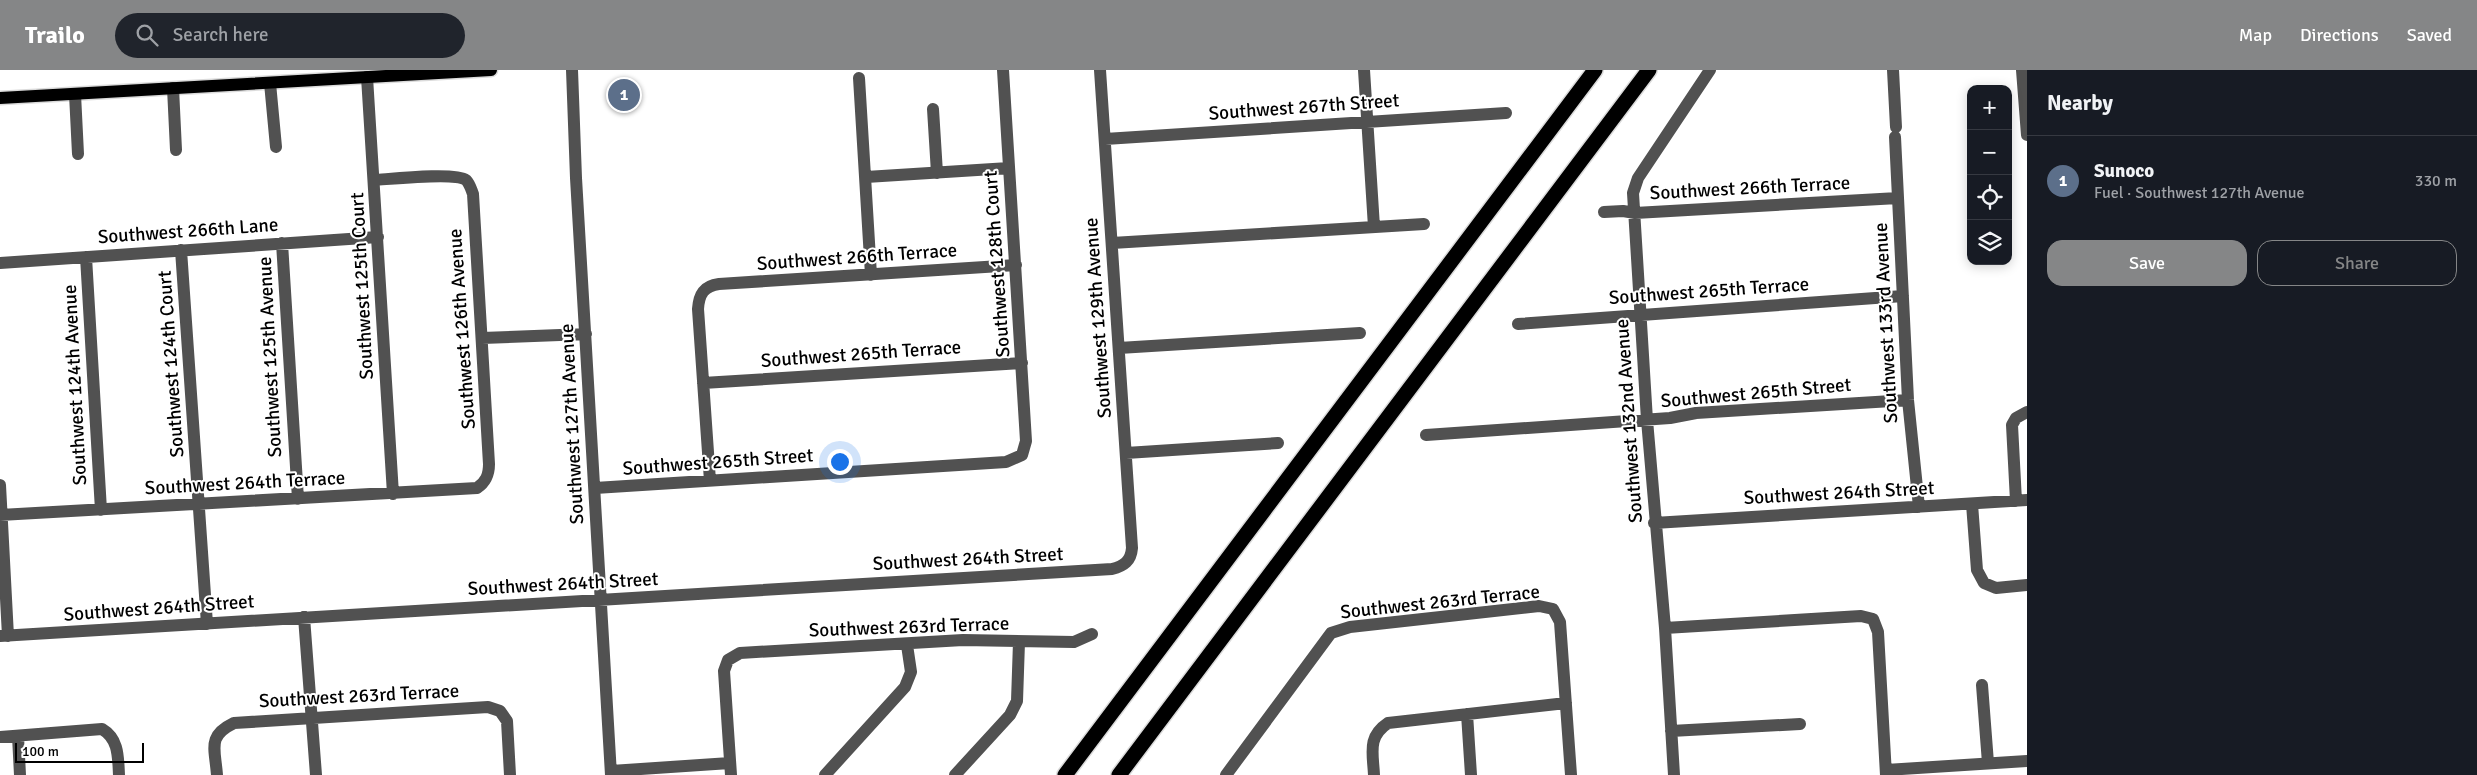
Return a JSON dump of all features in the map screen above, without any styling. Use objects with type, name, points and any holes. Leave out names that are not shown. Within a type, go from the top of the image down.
[{"type":"highway","points":[[1065,775],[1595,70]]},
{"type":"highway","points":[[1120,775],[1649,70]]},
{"type":"main road","points":[[0,98],[491,70]]},
{"type":"street","name":"Southwest 127th Avenue","points":[[572,70],[611,773]]},
{"type":"street","name":"Southwest 128th Court","points":[[1003,70],[1026,441],[1022,455]]},
{"type":"street","name":"Southwest 129th Avenue","points":[[1100,70],[1132,548],[1127,562]]},
{"type":"street","points":[[1364,70],[1374,227]]},
{"type":"street","name":"Southwest 132nd Avenue","points":[[1674,775],[1664,628],[1654,523],[1634,193],[1638,178],[1710,70]]},
{"type":"street","name":"Southwest 133rd Avenue","points":[[1893,70],[1908,400],[1919,507]]},
{"type":"street","points":[[2022,70],[2027,135]]},
{"type":"street","name":"Southwest 125th Court","points":[[367,77],[375,180],[393,494]]},
{"type":"street","points":[[859,78],[871,275]]},
{"type":"street","points":[[270,83],[276,147]]},
{"type":"street","points":[[173,88],[176,150]]},
{"type":"street","points":[[75,94],[78,154]]},
{"type":"street","points":[[933,109],[937,173]]},
{"type":"street","name":"Southwest 267th Street","points":[[1105,138],[1506,113]]},
{"type":"street","points":[[866,177],[1009,168]]},
{"type":"street","name":"Southwest 126th Avenue","points":[[375,180],[452,176],[465,180],[470,186],[473,194],[482,338],[489,464],[487,478]]},
{"type":"street","name":"Southwest 266th Terrace","points":[[1604,212],[1623,211],[1634,213],[1898,198]]},
{"type":"street","points":[[1112,244],[1424,224]]},
{"type":"street","name":"Southwest 266th Lane","points":[[0,263],[378,237]]},
{"type":"street","name":"Southwest 125th Avenue","points":[[282,243],[298,499]]},
{"type":"street","name":"Southwest 124th Court","points":[[181,250],[207,624]]},
{"type":"street","name":"Southwest 124th Avenue","points":[[86,257],[101,510]]},
{"type":"street","name":"Southwest 266th Terrace","points":[[703,383],[698,309],[703,290],[719,284],[1016,265]]},
{"type":"street","name":"Southwest 265th Terrace","points":[[1518,324],[1903,296]]},
{"type":"street","points":[[1119,348],[1360,333]]},
{"type":"street","points":[[482,338],[586,334]]},
{"type":"street","name":"Southwest 265th Terrace","points":[[703,383],[1022,363]]},
{"type":"street","points":[[703,383],[710,481]]},
{"type":"street","name":"Southwest 265th Street","points":[[1426,435],[1908,400]]},
{"type":"street","points":[[2021,415],[2012,425],[2022,501]]},
{"type":"street","points":[[1126,453],[1278,443]]},
{"type":"street","name":"Southwest 265th Street","points":[[595,488],[1006,462],[1022,455]]},
{"type":"street","name":"Southwest 264th Terrace","points":[[1,515],[477,488],[487,478]]},
{"type":"street","points":[[0,485],[4,636]]},
{"type":"street","name":"Southwest 264th Street","points":[[1654,523],[2022,501]]},
{"type":"street","points":[[1972,504],[1978,570],[1984,582],[1996,588],[2027,585]]},
{"type":"street","name":"Southwest 264th Street","points":[[4,636],[1112,569],[1127,562]]},
{"type":"street","name":"Southwest 263rd Terrace","points":[[1230,774],[1331,633],[1350,627],[1539,606],[1553,609],[1560,622],[1566,703]]},
{"type":"street","points":[[1664,628],[1861,616],[1873,619],[1878,632],[1886,773],[2027,761]]},
{"type":"street","points":[[304,617],[316,775]]},
{"type":"street","name":"Southwest 263rd Terrace","points":[[731,769],[724,672],[728,660],[740,652],[963,640],[1074,642],[1092,634]]},
{"type":"street","points":[[955,775],[1010,715],[1017,701],[1019,642]]},
{"type":"street","points":[[826,775],[905,687],[911,672],[908,644]]},
{"type":"street","points":[[1982,684],[1988,763]]},
{"type":"street","points":[[1374,775],[1372,745],[1377,730],[1388,723],[1566,703],[1571,775]]},
{"type":"street","name":"Southwest 263rd Terrace","points":[[217,775],[215,738],[221,729],[234,723],[488,707],[500,711],[507,721],[510,775]]},
{"type":"street","points":[[1467,714],[1471,775]]},
{"type":"street","points":[[1672,731],[1800,724]]},
{"type":"street","points":[[0,737],[102,729],[111,734],[117,749],[119,775]]},
{"type":"street","points":[[18,736],[20,775]]},
{"type":"street","points":[[611,773],[731,769]]},
{"type":"place","name":"Sunoco","points":[[624,95]]}]
